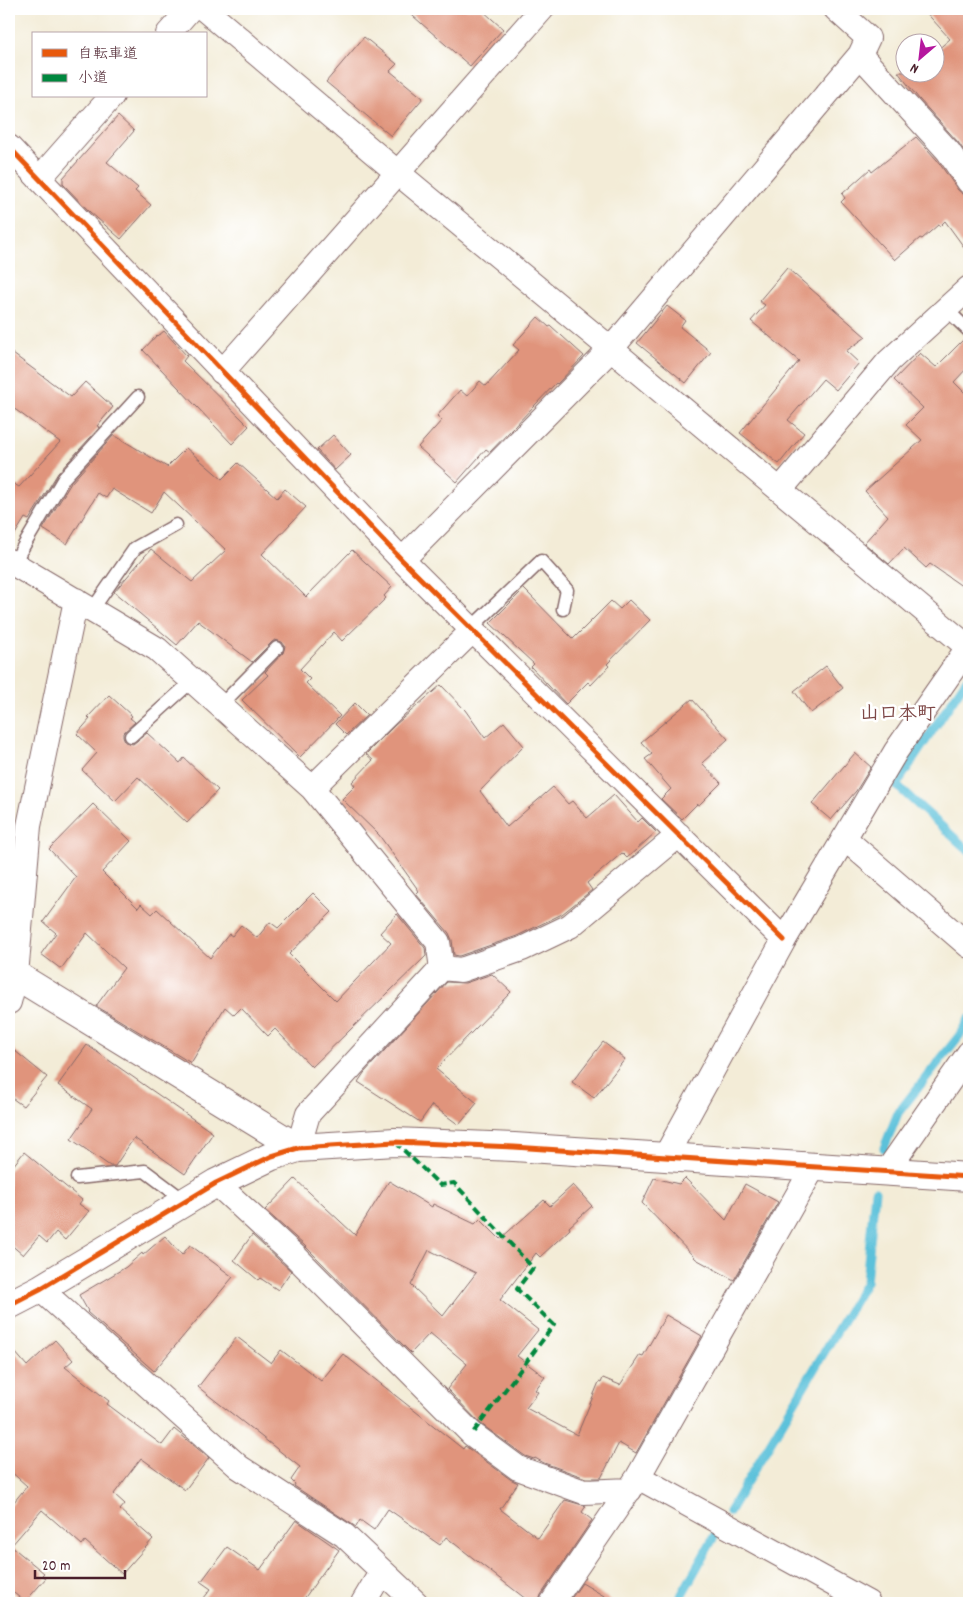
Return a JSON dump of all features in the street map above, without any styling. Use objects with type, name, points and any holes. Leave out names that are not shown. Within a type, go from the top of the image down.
[{"type":"street","points":[[170,32],[190,9]]},
{"type":"street","points":[[204,9],[398,173],[969,647],[896,751],[844,838],[784,940],[665,1157]]},
{"type":"street","points":[[222,372],[542,9]]},
{"type":"street","points":[[402,560],[611,348],[860,55],[868,38],[836,9]]},
{"type":"street","points":[[860,55],[948,151],[969,182]]},
{"type":"street","points":[[39,179],[110,98]]},
{"type":"street","points":[[9,147],[402,560],[784,940]]},
{"type":"street","points":[[780,490],[889,361],[969,288]]},
{"type":"street","points":[[11,563],[157,649],[312,788],[438,942],[442,968]]},
{"type":"street","points":[[9,1002],[29,826],[84,605]]},
{"type":"street","points":[[312,788],[472,629]]},
{"type":"street","points":[[442,968],[461,970],[522,950],[570,926],[679,835]]},
{"type":"street","points":[[844,838],[969,946]]},
{"type":"street","points":[[298,1148],[308,1114],[442,968]]},
{"type":"street","points":[[12,973],[298,1148]]},
{"type":"street","points":[[887,1171],[969,1053]]},
{"type":"street","points":[[9,1305],[40,1289],[216,1183],[272,1156],[298,1148],[395,1142],[514,1147],[969,1176]]},
{"type":"street","points":[[552,1603],[634,1484],[814,1166]]},
{"type":"street","points":[[216,1183],[295,1256],[472,1434],[518,1468],[584,1492],[634,1484],[868,1603]]},
{"type":"street","points":[[40,1289],[239,1467],[344,1535],[416,1603]]},
{"type":"street","points":[[363,1603],[382,1571]]},
{"type":"lane","points":[[946,309],[969,331]]},
{"type":"lane","points":[[11,563],[64,478],[138,397]]},
{"type":"lane","points":[[84,605],[136,548],[176,525]]},
{"type":"lane","points":[[472,629],[541,561],[567,590],[563,609]]},
{"type":"lane","points":[[220,706],[277,648]]},
{"type":"lane","points":[[131,736],[192,681]]},
{"type":"lane","points":[[78,1178],[145,1171],[185,1201]]},
{"type":"building","points":[[405,9],[481,9],[503,29],[470,66]]},
{"type":"building","points":[[923,9],[969,9],[969,158],[958,142],[906,82],[946,82],[946,42],[950,39],[946,32],[944,32]]},
{"type":"building","points":[[364,37],[397,64],[390,71],[423,98],[391,136],[326,82]]},
{"type":"building","points":[[118,116],[134,131],[107,162],[138,188],[135,191],[151,205],[121,239],[90,212],[63,184],[63,178]]},
{"type":"building","points":[[916,137],[937,160],[958,190],[969,196],[969,254],[945,221],[922,239],[920,238],[895,260],[841,202],[845,198],[842,194],[870,169],[872,172]]},
{"type":"building","points":[[787,268],[866,337],[846,351],[859,363],[836,390],[823,379],[788,420],[804,433],[779,464],[740,433],[799,361],[751,321],[765,305],[759,301]]},
{"type":"building","points":[[667,306],[685,320],[680,327],[711,352],[686,383],[637,343]]},
{"type":"building","points":[[538,317],[549,327],[551,326],[584,356],[490,452],[486,449],[457,482],[418,447],[442,420],[437,416],[460,390],[467,396],[480,381],[486,386],[519,350],[513,345]]},
{"type":"building","points":[[164,331],[187,356],[183,361],[249,426],[232,444],[143,350],[157,335]]},
{"type":"building","points":[[965,338],[969,339],[969,366],[954,382],[969,397],[969,591],[930,564],[926,568],[904,548],[889,564],[864,543],[888,516],[865,491],[922,440],[906,425],[923,408],[894,380],[920,353],[936,367]]},
{"type":"building","points":[[9,351],[71,397],[85,382],[113,407],[97,426],[100,427],[58,473],[29,520],[25,518],[9,544],[9,481],[19,487],[60,442],[9,405]]},
{"type":"building","points":[[114,435],[167,467],[186,448],[222,479],[238,463],[277,498],[285,489],[306,507],[262,554],[306,597],[352,550],[392,587],[384,596],[386,598],[342,641],[334,632],[300,669],[310,679],[306,683],[340,716],[300,757],[242,700],[268,675],[265,672],[283,653],[285,646],[282,642],[275,640],[272,642],[252,662],[198,621],[177,645],[114,592],[151,549],[192,582],[226,550],[164,492],[151,513],[112,489],[106,498],[98,493],[67,544],[43,529],[71,483]]},
{"type":"building","points":[[333,435],[351,455],[335,470],[317,450]]},
{"type":"building","points":[[524,589],[573,639],[611,601],[620,609],[629,600],[650,620],[607,664],[609,666],[591,685],[588,682],[566,704],[531,667],[534,664],[490,623]]},
{"type":"building","points":[[826,666],[843,688],[811,713],[794,691]]},
{"type":"building","points":[[441,685],[465,710],[485,738],[504,722],[524,746],[480,791],[507,827],[553,787],[568,804],[572,801],[587,818],[614,795],[638,822],[642,818],[656,832],[627,858],[622,853],[587,883],[592,890],[562,914],[517,936],[459,956],[454,955],[449,933],[416,894],[419,891],[379,835],[342,799],[355,786],[352,782],[373,760],[366,754],[395,725]]},
{"type":"building","points":[[109,695],[132,716],[130,718],[135,722],[123,733],[125,742],[133,744],[147,733],[180,763],[184,758],[218,790],[187,823],[138,777],[115,801],[82,770],[97,753],[77,734],[90,719],[88,717]]},
{"type":"building","points":[[692,699],[728,739],[702,763],[721,783],[682,819],[661,799],[671,789],[645,759],[652,754],[641,742]]},
{"type":"building","points":[[355,703],[367,715],[346,735],[335,724]]},
{"type":"building","points":[[855,753],[871,767],[856,791],[831,820],[812,804]]},
{"type":"building","points":[[93,804],[131,841],[102,872],[138,908],[141,904],[152,914],[157,909],[210,958],[229,934],[232,936],[241,925],[257,938],[270,922],[278,928],[313,893],[332,912],[289,954],[336,1001],[391,943],[380,933],[397,914],[425,948],[426,956],[312,1067],[275,1029],[268,1036],[241,1008],[234,1015],[225,1007],[191,1063],[96,1006],[124,968],[87,933],[61,969],[41,954],[56,933],[43,922],[76,877],[49,849]]},
{"type":"building","points":[[492,974],[511,992],[436,1069],[477,1103],[459,1125],[432,1105],[420,1122],[358,1082],[364,1073],[447,982],[465,983]]},
{"type":"building","points":[[603,1042],[625,1059],[594,1098],[572,1082]]},
{"type":"building","points":[[87,1045],[213,1133],[185,1174],[134,1138],[115,1166],[110,1166],[71,1139],[92,1109],[58,1085]]},
{"type":"building","points":[[9,1046],[47,1077],[23,1106],[9,1096]]},
{"type":"building","points":[[24,1152],[82,1200],[79,1204],[89,1211],[65,1240],[56,1232],[47,1243],[39,1236],[23,1255],[9,1243],[9,1171]]},
{"type":"building","points":[[654,1178],[679,1184],[685,1178],[726,1220],[745,1184],[778,1202],[734,1280],[696,1259],[642,1203]]},
{"type":"building","points":[[295,1179],[355,1235],[389,1181],[432,1207],[433,1204],[475,1224],[480,1219],[500,1239],[544,1200],[550,1206],[573,1185],[592,1206],[540,1257],[536,1253],[500,1300],[538,1330],[517,1356],[545,1377],[535,1390],[538,1392],[526,1408],[577,1435],[599,1382],[601,1383],[603,1378],[620,1385],[640,1355],[643,1356],[666,1315],[702,1336],[636,1453],[619,1443],[601,1478],[586,1478],[535,1458],[525,1456],[481,1424],[447,1389],[467,1364],[430,1333],[411,1353],[305,1246],[265,1210]],"holes":[[[429,1250],[476,1273],[443,1316],[411,1285]]]},
{"type":"building","points":[[252,1235],[291,1271],[278,1290],[260,1278],[258,1280],[234,1260]]},
{"type":"building","points":[[165,1236],[182,1255],[190,1245],[233,1277],[154,1371],[87,1312],[79,1295],[126,1267]]},
{"type":"building","points":[[237,1337],[271,1363],[281,1350],[321,1381],[343,1354],[463,1449],[465,1446],[518,1483],[500,1509],[538,1538],[565,1500],[586,1506],[582,1512],[592,1520],[541,1595],[538,1603],[531,1603],[446,1537],[440,1545],[388,1509],[374,1530],[360,1520],[356,1527],[294,1486],[295,1484],[291,1480],[300,1467],[198,1387]]},
{"type":"building","points":[[55,1340],[73,1360],[65,1367],[109,1401],[107,1404],[162,1445],[174,1429],[209,1458],[185,1490],[141,1458],[114,1494],[125,1504],[120,1510],[153,1539],[122,1574],[85,1541],[82,1545],[42,1510],[11,1546],[44,1573],[42,1575],[46,1578],[25,1602],[9,1589],[9,1508],[27,1486],[9,1470],[9,1345],[27,1366]]},
{"type":"building","points":[[296,1520],[339,1550],[301,1603],[200,1603],[211,1589],[201,1582],[227,1547],[260,1570]]},
{"type":"building","points":[[582,1583],[616,1603],[568,1603]]},
{"type":"waterway","points":[[969,676],[896,785],[969,851]]},
{"type":"waterway","points":[[884,1148],[898,1113],[959,1036],[969,1019]]},
{"type":"waterway","points":[[729,1512],[866,1282],[875,1191]]},
{"type":"waterway","points":[[677,1603],[716,1533]]},
{"type":"marked path","points":[[395,1142],[440,1185],[454,1183],[533,1268],[517,1289],[554,1325],[472,1434]]},
{"type":"cycle path","points":[[9,147],[402,560],[784,940]]},
{"type":"cycle path","points":[[9,1305],[40,1289],[216,1183],[272,1156],[298,1148],[395,1142],[514,1147],[969,1177]]},
{"type":"district","name":"山口本町","points":[[898,712]]}]
